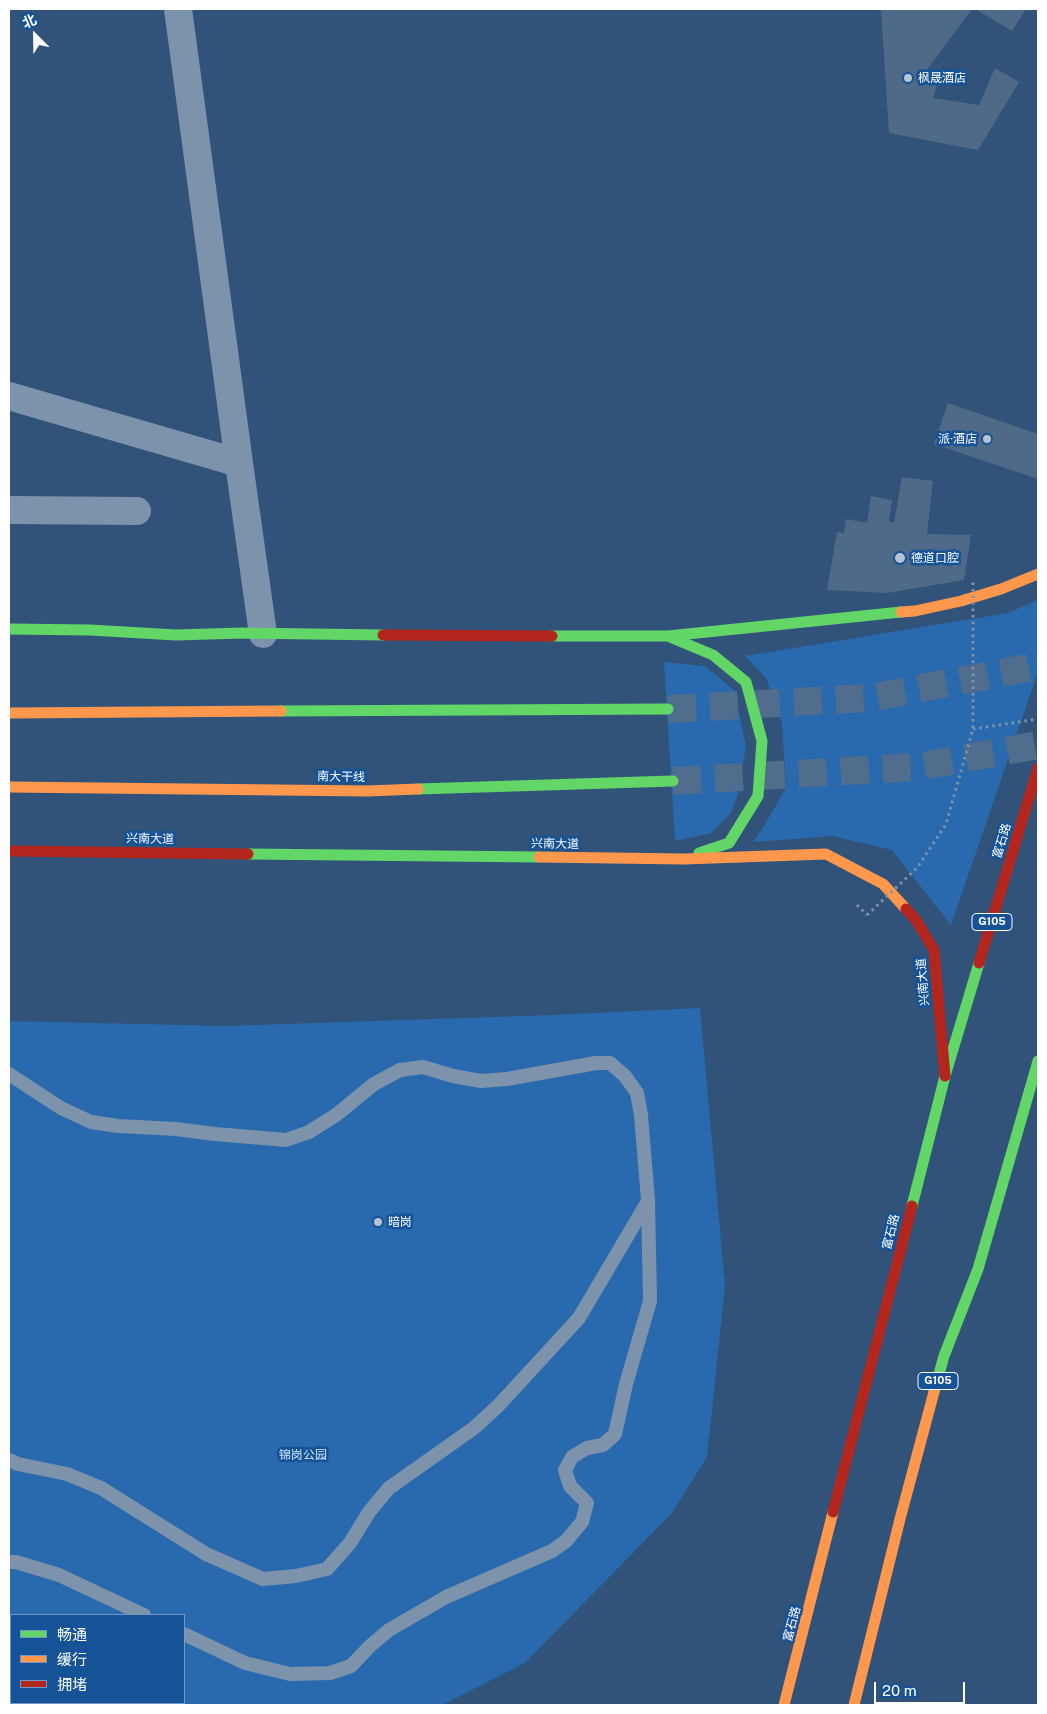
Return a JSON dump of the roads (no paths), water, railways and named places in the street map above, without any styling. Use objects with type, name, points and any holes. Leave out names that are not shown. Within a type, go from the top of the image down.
[{"type":"main road","points":[[9,629],[90,630],[176,635],[668,636],[915,612],[961,602],[1038,574]]},
{"type":"main road","points":[[668,636],[713,654],[746,682],[762,741],[758,796],[729,843],[684,859]]},
{"type":"main road","points":[[9,713],[668,709]]},
{"type":"main road","name":"富石路","points":[[784,1705],[945,1076],[1038,768]]},
{"type":"main road","name":"南大干线","points":[[9,787],[368,792],[673,781]]},
{"type":"main road","name":"兴南大道","points":[[9,851],[684,859],[826,854],[883,884],[916,920],[934,950],[945,1076]]},
{"type":"main road","name":"G105","points":[[854,1705],[900,1520],[944,1356],[978,1269],[1038,1061]]},
{"type":"street","points":[[178,9],[263,634]]},
{"type":"street","points":[[9,396],[239,463]]},
{"type":"street","points":[[9,510],[137,511]]},
{"type":"lane","points":[[9,1074],[61,1108],[91,1122],[118,1126],[176,1129],[286,1140],[316,1128],[336,1115],[374,1084],[400,1070],[424,1067],[453,1076],[481,1081],[596,1063],[610,1063],[625,1076],[637,1094],[641,1115],[648,1200],[650,1301],[626,1384],[615,1434],[604,1444],[587,1448],[572,1457],[565,1470],[570,1486],[587,1503],[582,1522],[566,1541],[552,1551],[446,1597],[389,1630],[351,1666],[330,1674],[290,1674],[245,1663],[185,1634]]},
{"type":"lane","points":[[9,1460],[18,1464],[67,1474],[101,1488],[206,1554],[263,1579],[296,1576],[327,1569],[350,1543],[369,1512],[389,1488],[474,1428],[498,1406],[579,1318],[648,1200]]},
{"type":"lane","points":[[9,1562],[16,1562],[59,1575],[142,1614]]},
{"type":"tunnel","points":[[668,709],[869,698],[1038,666]]},
{"type":"tunnel","points":[[673,781],[916,767],[1038,745]]},
{"type":"place","name":"枫晟酒店","points":[[908,78]]},
{"type":"place","name":"派·酒店","points":[[987,439]]},
{"type":"place","name":"德道口腔","points":[[900,558]]},
{"type":"place","name":"暗岗","points":[[378,1222]]},
{"type":"park label","name":"锦岗公园","points":[[303,1455]]}]
